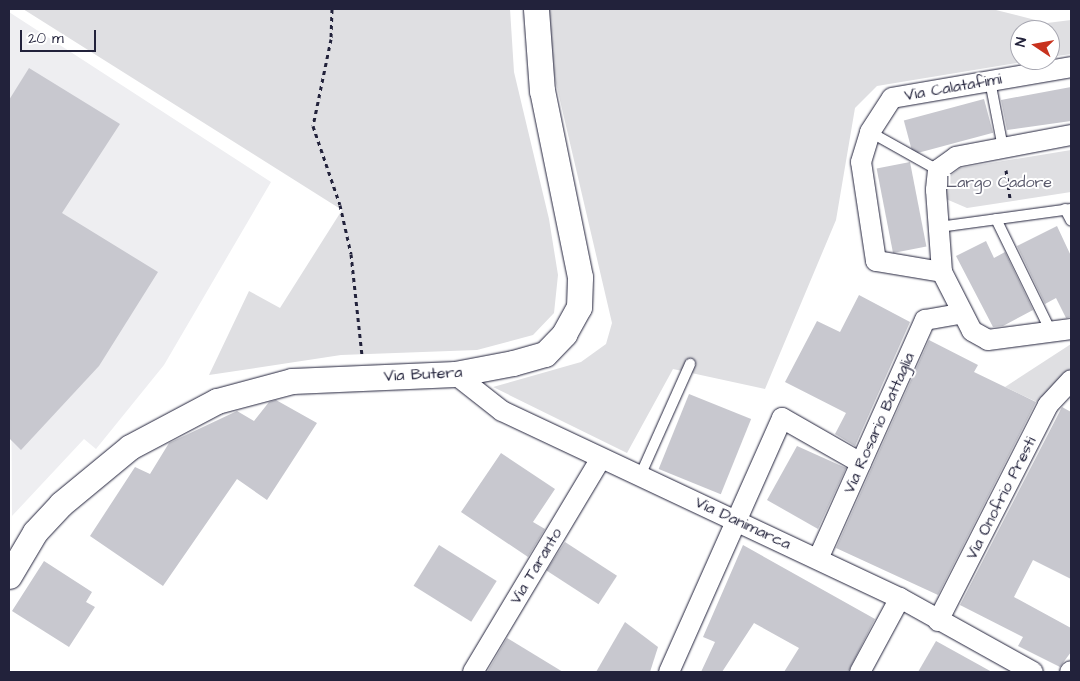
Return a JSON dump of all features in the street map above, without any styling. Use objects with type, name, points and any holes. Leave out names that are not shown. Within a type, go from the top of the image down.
[{"type":"street","name":"Via Butera","points":[[9,576],[36,532],[61,504],[130,447],[177,418],[216,401],[292,382],[455,374],[545,354],[564,334],[579,308],[575,241],[542,91],[536,9]]},
{"type":"street","name":"Via Calatafimi","points":[[942,272],[876,261],[861,162],[870,132],[892,98],[1071,67]]},
{"type":"street","points":[[1071,135],[956,157],[938,170],[942,272],[960,314],[972,331],[988,340],[1071,329]]},
{"type":"street","name":"Via Rosario Battaglia","points":[[818,559],[925,320],[960,314]]},
{"type":"street","name":"Via Danimarca","points":[[455,374],[502,411],[600,460],[735,519],[900,598],[938,621],[1033,672]]},
{"type":"street","name":"Via Onofrio Presti","points":[[938,621],[1048,405],[1071,380]]},
{"type":"street","points":[[669,672],[735,519],[782,418],[861,463]]},
{"type":"street","name":"Via Taranto","points":[[473,672],[600,460]]},
{"type":"street","points":[[860,672],[900,598]]},
{"type":"lane","points":[[990,81],[1003,148]]},
{"type":"lane","points":[[870,132],[938,170]]},
{"type":"lane","points":[[939,227],[1068,209],[1071,221]]},
{"type":"lane","points":[[996,219],[1051,332]]},
{"type":"lane","points":[[640,476],[690,364]]},
{"type":"path","points":[[332,9],[331,39],[313,126],[351,254],[365,377]]},
{"type":"path","points":[[1003,148],[1012,217]]},
{"type":"shaded area","points":[[9,12],[271,182],[164,365],[96,449],[84,439],[12,516]]},
{"type":"green space","points":[[23,9],[510,9],[514,72],[549,219],[558,275],[554,313],[533,335],[477,350],[341,355],[209,375],[249,291],[280,308],[342,210]]},
{"type":"green space","points":[[548,9],[992,9],[1035,20],[1010,20],[1010,64],[877,86],[855,108],[836,220],[765,389],[673,369],[627,453],[493,387],[581,362],[606,344],[612,323],[548,49]]},
{"type":"green space","points":[[1071,20],[1071,54],[1060,56],[1060,21]]},
{"type":"green space","name":"Largo Cadore","points":[[1071,150],[1071,192],[967,208],[946,199],[945,180],[960,168]]},
{"type":"green space","points":[[1071,344],[1071,368],[1039,403],[1005,387]]},
{"type":"building","points":[[29,68],[120,124],[62,213],[158,272],[99,366],[21,450],[9,438],[9,100]]},
{"type":"building","points":[[1071,87],[1071,121],[1007,130],[1001,100]]},
{"type":"building","points":[[984,99],[993,133],[913,154],[904,120]]},
{"type":"building","points":[[910,162],[926,246],[893,253],[877,168]]},
{"type":"building","points":[[1057,226],[1071,256],[1071,317],[1066,318],[1056,298],[1045,304],[1017,246]]},
{"type":"building","points":[[986,241],[994,258],[1005,252],[1033,310],[1003,326],[993,327],[956,256]]},
{"type":"building","points":[[859,295],[910,322],[855,446],[835,434],[846,413],[785,382],[817,321],[840,332]]},
{"type":"building","points":[[929,340],[978,365],[974,372],[1036,402],[938,595],[836,548]]},
{"type":"building","points":[[689,394],[751,419],[721,494],[659,469]]},
{"type":"building","points":[[276,400],[317,423],[267,500],[237,479],[163,586],[90,536],[135,467],[150,474],[169,443],[237,411],[254,421],[269,402]]},
{"type":"building","points":[[1062,407],[1071,412],[1071,579],[1033,560],[1014,597],[1071,628],[1071,652],[1060,667],[1018,646],[1023,637],[960,605]]},
{"type":"building","points":[[797,446],[846,468],[818,529],[767,500]]},
{"type":"building","points":[[501,453],[555,489],[533,522],[545,529],[528,557],[461,512]]},
{"type":"building","points":[[565,542],[617,576],[598,604],[546,571]]},
{"type":"building","points":[[439,545],[497,581],[471,622],[414,586]]},
{"type":"building","points":[[743,545],[875,619],[848,672],[784,672],[799,648],[754,623],[722,672],[701,672],[715,642],[703,637]]},
{"type":"building","points":[[44,561],[92,592],[86,602],[95,607],[69,647],[12,611]]},
{"type":"building","points":[[625,622],[658,647],[650,672],[596,672]]},
{"type":"building","points":[[507,638],[563,672],[487,672]]},
{"type":"building","points":[[936,641],[992,672],[918,672]]}]
